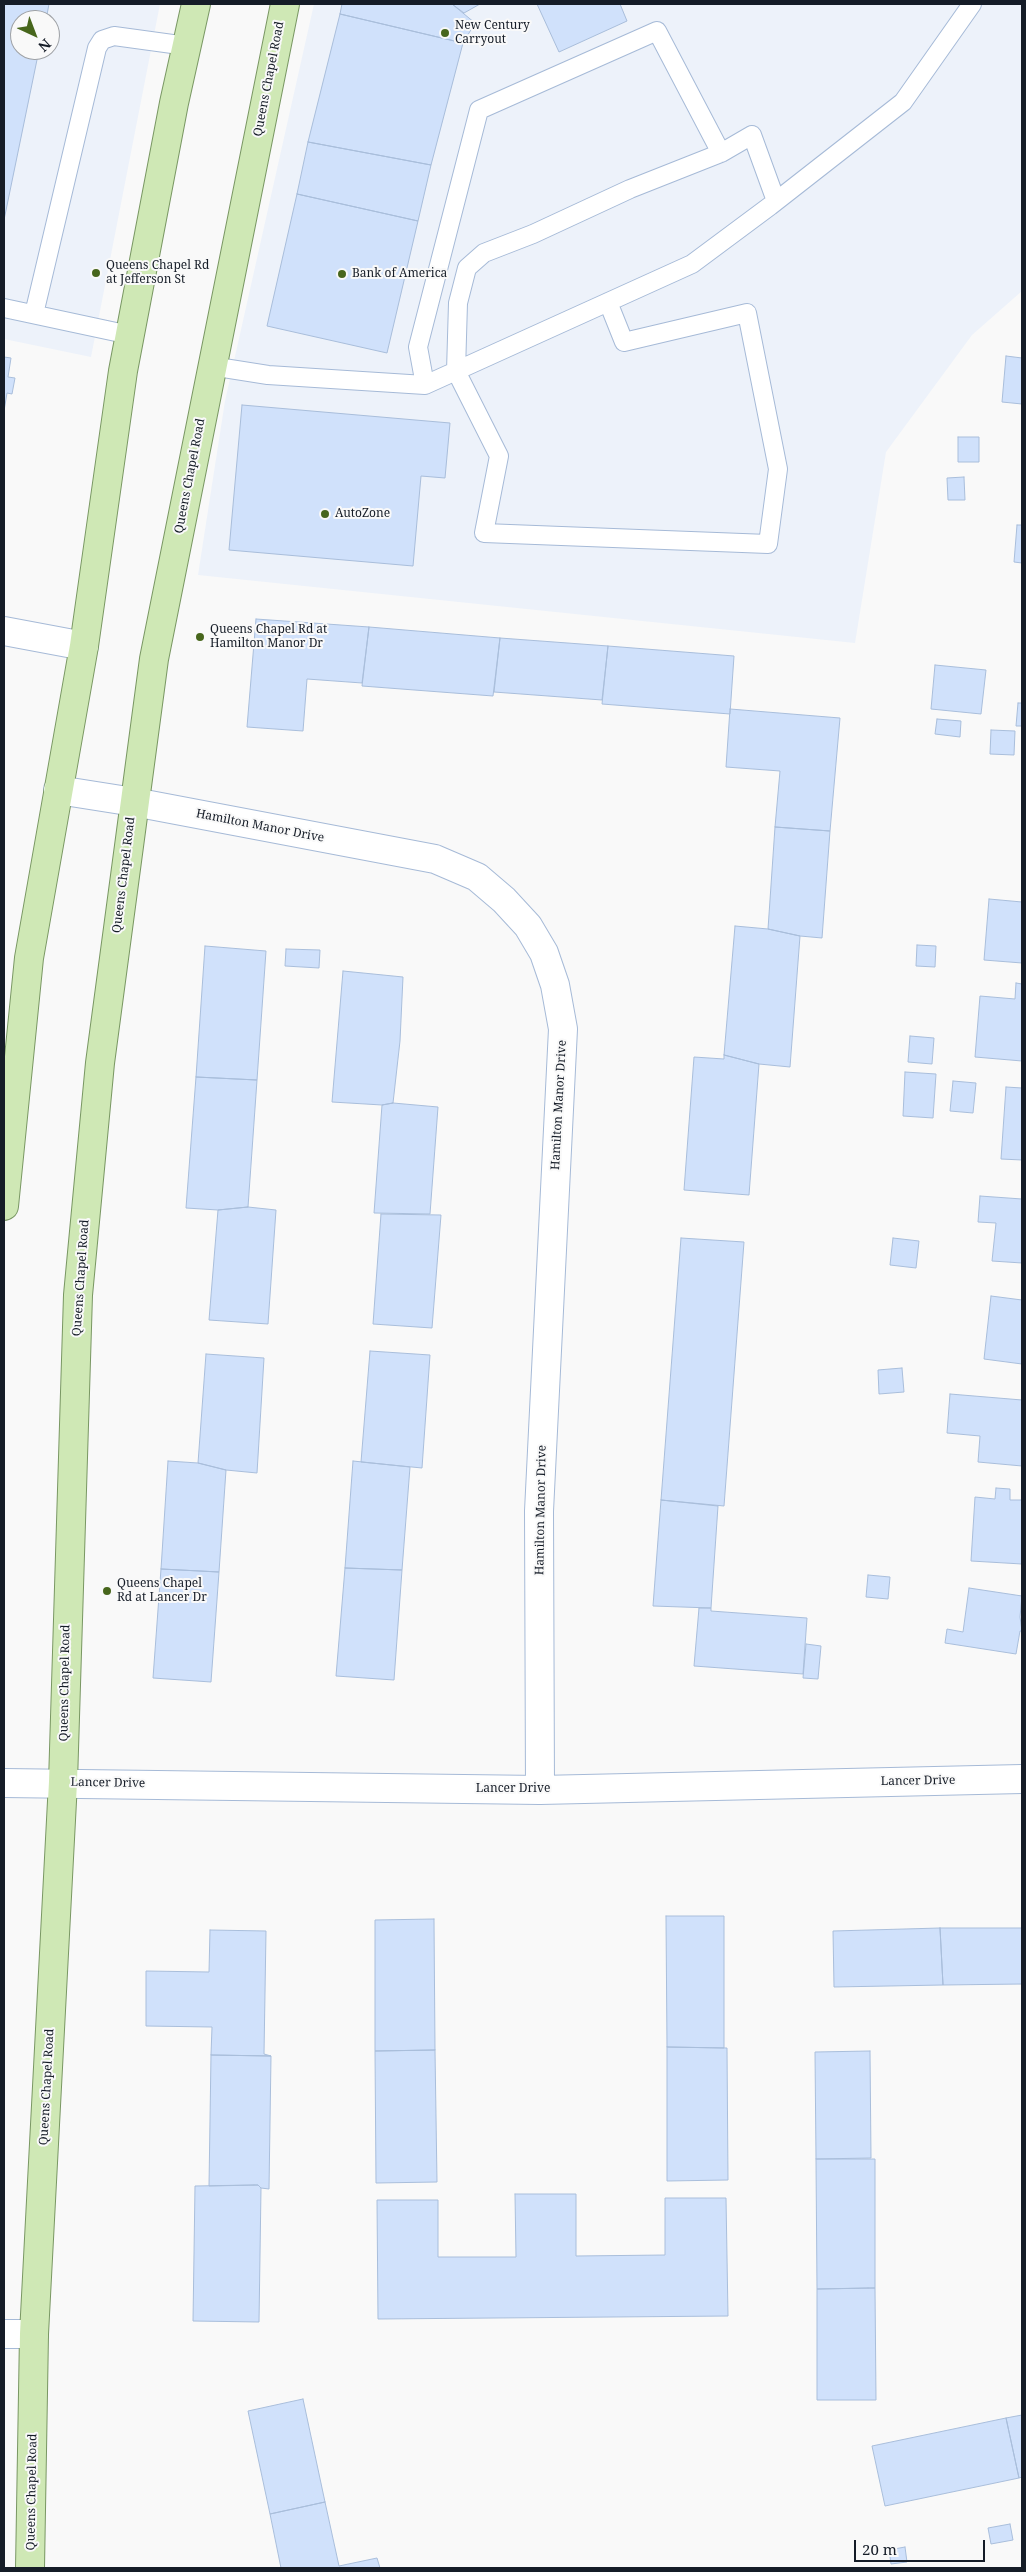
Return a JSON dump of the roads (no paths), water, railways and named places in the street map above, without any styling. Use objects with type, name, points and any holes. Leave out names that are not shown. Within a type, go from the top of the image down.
[{"type":"main road","points":[[4,1206],[29,958],[84,646],[130,335],[174,103],[196,4]]},
{"type":"main road","name":"Queens Chapel Road","points":[[30,2568],[34,2334],[63,1782],[78,1295],[100,1063],[154,659],[285,4]]},
{"type":"street","points":[[4,631],[84,646]]},
{"type":"street","name":"Hamilton Manor Drive","points":[[58,790],[134,802],[435,859],[476,878],[504,900],[528,926],[544,953],[555,985],[563,1029],[539,1511],[540,1790]]},
{"type":"street","name":"Lancer Drive","points":[[4,1783],[63,1782],[540,1790],[1022,1779]]},
{"type":"street","points":[[4,2334],[34,2334]]},
{"type":"lane","points":[[212,366],[268,375],[425,385],[692,264],[903,102],[972,4]]},
{"type":"lane","points":[[425,385],[418,347],[479,110],[657,31],[721,153]]},
{"type":"lane","points":[[34,314],[97,48],[102,40],[114,36],[188,46]]},
{"type":"lane","points":[[608,302],[624,342],[746,313],[778,469],[768,544],[484,533],[499,456],[456,371],[458,303],[467,268],[484,253],[533,234],[630,189],[721,153],[752,135],[776,201]]},
{"type":"lane","points":[[4,308],[130,335]]},
{"type":"place","name":"New Century Carryout","points":[[445,33]]},
{"type":"place","name":"Queens Chapel Rd at Jefferson St","points":[[96,273]]},
{"type":"place","name":"Bank of America","points":[[342,274]]},
{"type":"place","name":"AutoZone","points":[[325,514]]},
{"type":"place","name":"Queens Chapel Rd at Hamilton Manor Dr","points":[[200,637]]},
{"type":"place","name":"Queens Chapel Rd at Lancer Dr","points":[[107,1591]]}]
